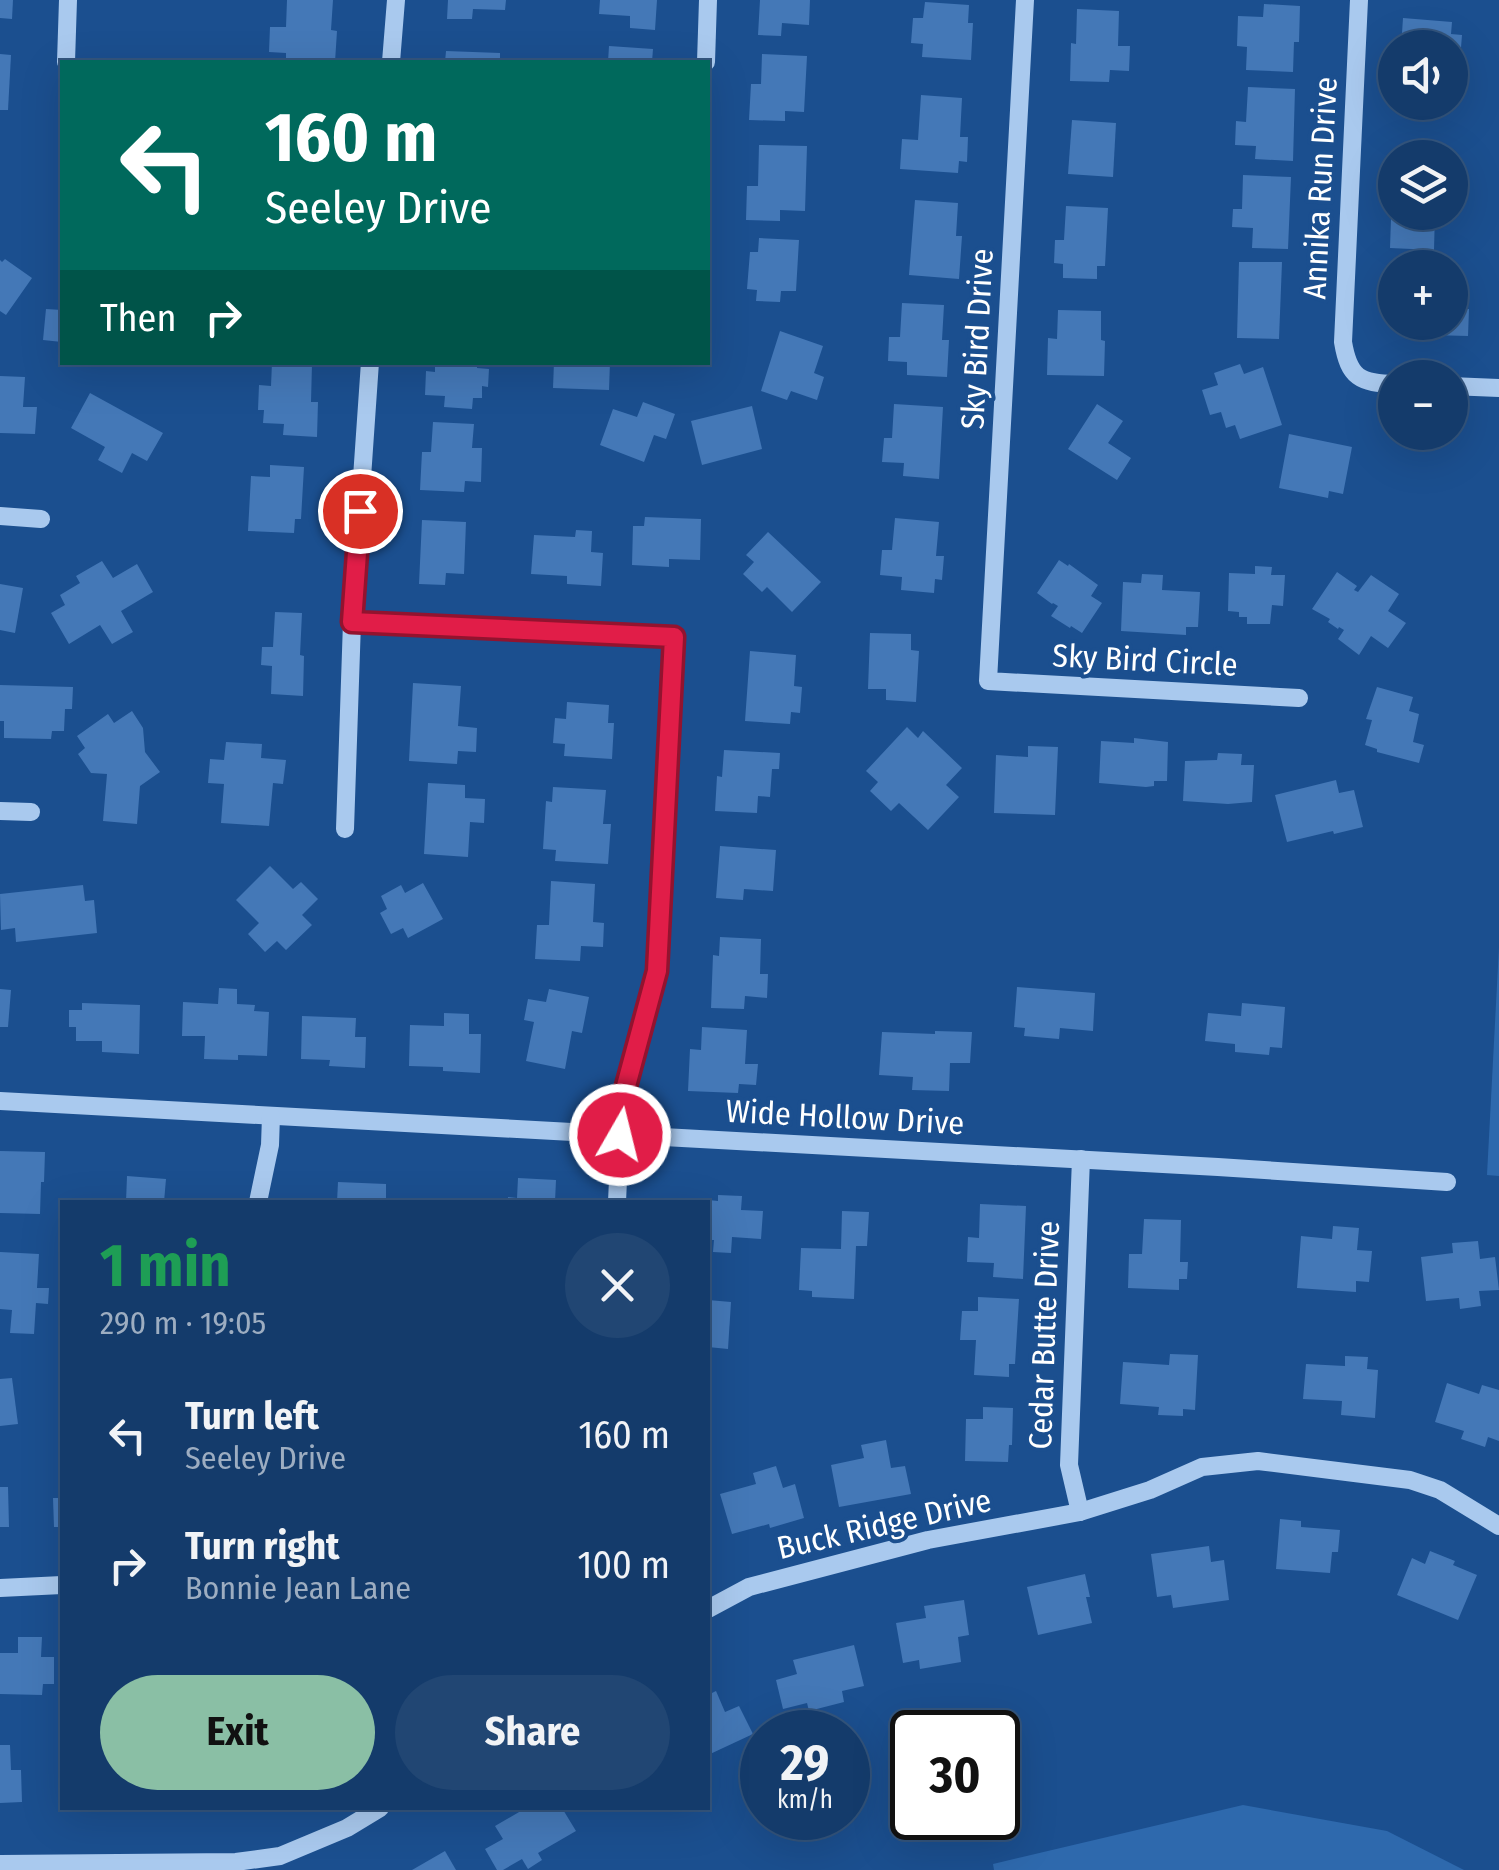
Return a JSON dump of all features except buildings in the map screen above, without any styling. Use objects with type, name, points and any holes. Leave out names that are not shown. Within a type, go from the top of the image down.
[{"type":"street","points":[[66,60],[68,0]]},
{"type":"street","points":[[391,60],[396,0]]},
{"type":"street","points":[[706,60],[708,0]]},
{"type":"street","name":"Sky Bird Drive","points":[[988,681],[1025,0]]},
{"type":"street","name":"Annika Run Drive","points":[[1358,0],[1343,342],[1346,360],[1356,376],[1378,383]]},
{"type":"street","points":[[345,829],[352,622],[370,365]]},
{"type":"street","points":[[1468,387],[1499,388]]},
{"type":"street","points":[[0,516],[41,520]]},
{"type":"street","points":[[352,622],[674,637],[657,971],[626,1086],[617,1200]]},
{"type":"street","name":"Sky Bird Circle","points":[[988,681],[1300,698]]},
{"type":"street","points":[[0,811],[31,812]]},
{"type":"street","name":"Wide Hollow Drive","points":[[0,1101],[1447,1182]]},
{"type":"street","points":[[258,1200],[270,1145],[271,1116]]},
{"type":"street","name":"Cedar Butte Drive","points":[[1080,1512],[1069,1465],[1081,1159]]},
{"type":"street","name":"Buck Ridge Drive","points":[[710,1608],[748,1587],[928,1540],[1080,1512],[1150,1490],[1202,1466],[1258,1460],[1410,1480],[1440,1490],[1499,1526]]},
{"type":"street","points":[[0,1588],[60,1585]]},
{"type":"street","points":[[0,1864],[281,1863],[377,1810]]},
{"type":"shaded area","points":[[1499,947],[1499,1176],[1487,1175]]},
{"type":"shaded area","points":[[1243,1805],[1387,1831],[1464,1870],[994,1870],[993,1864]]},
{"type":"route","points":[[360,511],[352,622],[674,637],[657,971],[626,1086],[620,1135]]}]
